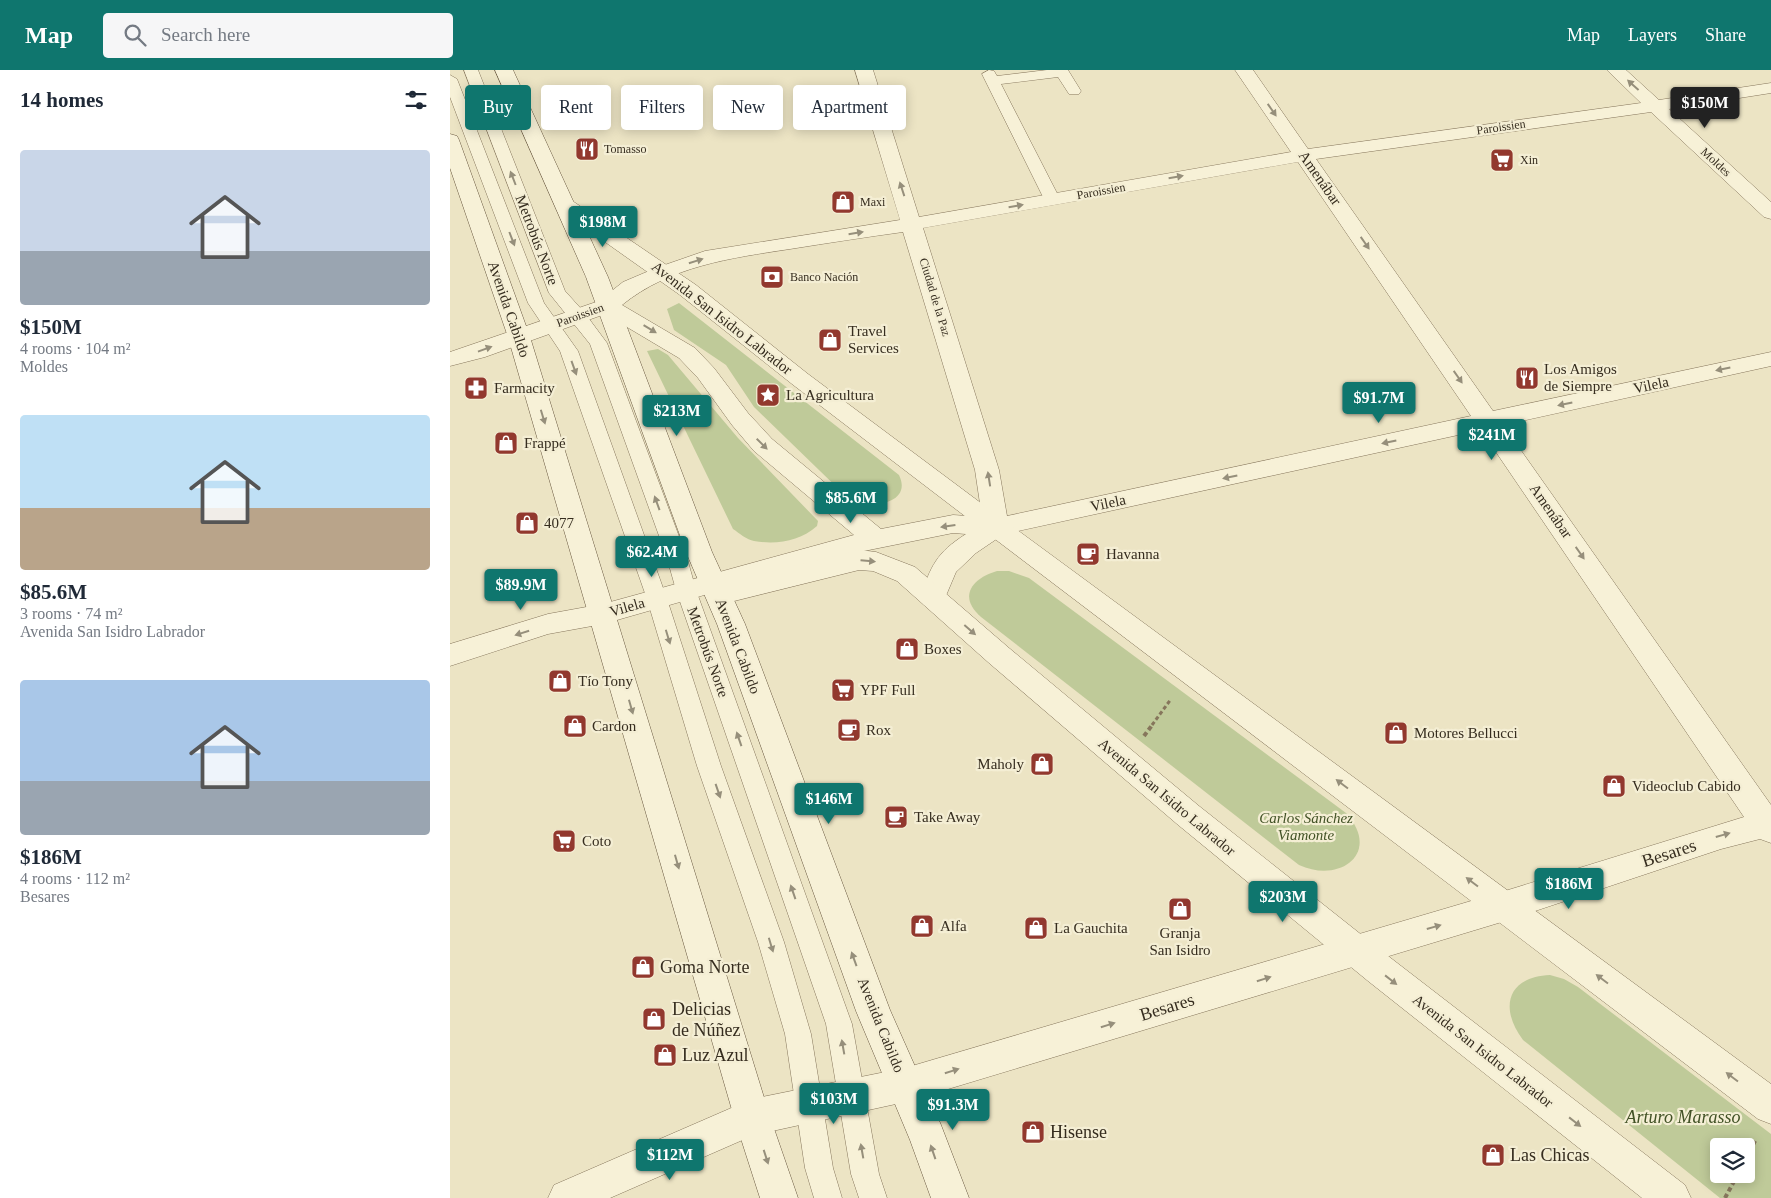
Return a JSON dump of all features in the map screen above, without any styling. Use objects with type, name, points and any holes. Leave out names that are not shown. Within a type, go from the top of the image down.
[{"type":"street","name":"Avenida Cabildo","points":[[504,70],[597,277],[706,589],[873,1011],[906,1085],[950,1198]]},
{"type":"street","name":"Ciudad de la Paz","points":[[864,70],[913,224],[987,470],[996,528]]},
{"type":"street","name":"Amenábar","points":[[1244,70],[1770,826]]},
{"type":"street","name":"Moldes","points":[[1616,70],[1771,213]]},
{"type":"street","name":"Paroissien","points":[[450,359],[607,306],[631,287],[663,272],[712,256],[913,224],[1304,155],[1771,88]]},
{"type":"street","name":"Avenida Cabildo","points":[[450,143],[519,337],[752,1117],[779,1198]]},
{"type":"street","name":"Avenida San Isidro Labrador","points":[[564,204],[663,272],[996,528],[1771,1106]]},
{"type":"street","points":[[607,306],[646,327],[687,353],[706,373],[740,420],[763,445],[876,539]]},
{"type":"street","name":"Vilela","points":[[706,589],[876,539],[953,524],[996,528],[1771,359]]},
{"type":"street","points":[[933,598],[944,568],[967,546],[996,528]]},
{"type":"street","name":"Vilela","points":[[450,655],[548,624],[603,614],[657,599],[860,560],[876,562],[906,574],[933,598]]},
{"type":"street","name":"Avenida San Isidro Labrador","points":[[933,598],[1124,762],[1354,951],[1672,1198]]},
{"type":"street","name":"Besares","points":[[567,1198],[752,1117],[906,1085],[1505,906],[1721,836],[1770,826]]},
{"type":"lane","name":"Metrobús Norte","points":[[470,70],[557,293],[578,316],[598,343],[677,558],[706,589],[839,1024],[865,1174],[873,1198]]},
{"type":"lane","points":[[1052,199],[991,78],[1062,71],[1074,91]]},
{"type":"lane","name":"Metrobús Norte","points":[[450,79],[536,303],[568,351],[657,599],[709,766],[776,961],[798,1034],[807,1105],[819,1168],[828,1198]]},
{"type":"path","points":[[1124,762],[1191,672]]},
{"type":"path","points":[[1725,1198],[1733,1183]]},
{"type":"green space","points":[[679,303],[899,475],[902,485],[900,492],[895,498],[887,502],[869,505],[852,502],[754,407],[726,365],[674,330],[667,309]]},
{"type":"green space","points":[[658,349],[668,355],[738,438],[818,521],[817,526],[803,535],[780,542],[751,540],[733,529],[647,351]]},
{"type":"green space","name":"Carlos Sánchez Viamonte","points":[[997,571],[1009,571],[1029,578],[1346,813],[1356,827],[1360,841],[1358,852],[1351,861],[1329,871],[1314,870],[1299,865],[981,617],[970,602],[969,595],[971,589],[981,578]]},
{"type":"green space","name":"Arturo Marasso","points":[[1550,975],[1564,979],[1578,987],[1771,1134],[1771,1198],[1720,1198],[1523,1040],[1511,1017],[1510,1006],[1511,996],[1516,988],[1536,977]]},
{"type":"place","name":"Tomasso","points":[[587,149]]},
{"type":"place","name":"Xin","points":[[1502,160]]},
{"type":"place","name":"Maxi","points":[[843,202]]},
{"type":"place","name":"Banco Nación","points":[[772,277]]},
{"type":"place","name":"Travel Services","points":[[830,340]]},
{"type":"place","name":"Los Amigos de Siempre","points":[[1527,378]]},
{"type":"place","name":"Farmacity","points":[[476,388]]},
{"type":"place","name":"La Agricultura","points":[[768,395]]},
{"type":"place","name":"Frappé","points":[[506,443]]},
{"type":"place","name":"4077","points":[[527,523]]},
{"type":"place","name":"Havanna","points":[[1088,554]]},
{"type":"place","name":"Boxes","points":[[907,649]]},
{"type":"place","name":"Tío Tony","points":[[560,681]]},
{"type":"place","name":"YPF Full","points":[[843,690]]},
{"type":"place","name":"Cardon","points":[[575,726]]},
{"type":"place","name":"Rox","points":[[849,730]]},
{"type":"place","name":"Motores Bellucci","points":[[1396,733]]},
{"type":"place","name":"Maholy","points":[[1042,764]]},
{"type":"place","name":"Videoclub Cabido","points":[[1614,786]]},
{"type":"place","name":"Take Away","points":[[896,817]]},
{"type":"place","name":"Coto","points":[[564,841]]},
{"type":"place","name":"Granja San Isidro","points":[[1180,909]]},
{"type":"place","name":"Alfa","points":[[922,926]]},
{"type":"place","name":"La Gauchita","points":[[1036,928]]},
{"type":"place","name":"Goma Norte","points":[[643,967]]},
{"type":"place","name":"Delicias de Núñez","points":[[654,1019]]},
{"type":"place","name":"Luz Azul","points":[[665,1055]]},
{"type":"place","name":"Hisense","points":[[1033,1132]]},
{"type":"place","name":"Las Chicas","points":[[1493,1155]]}]
